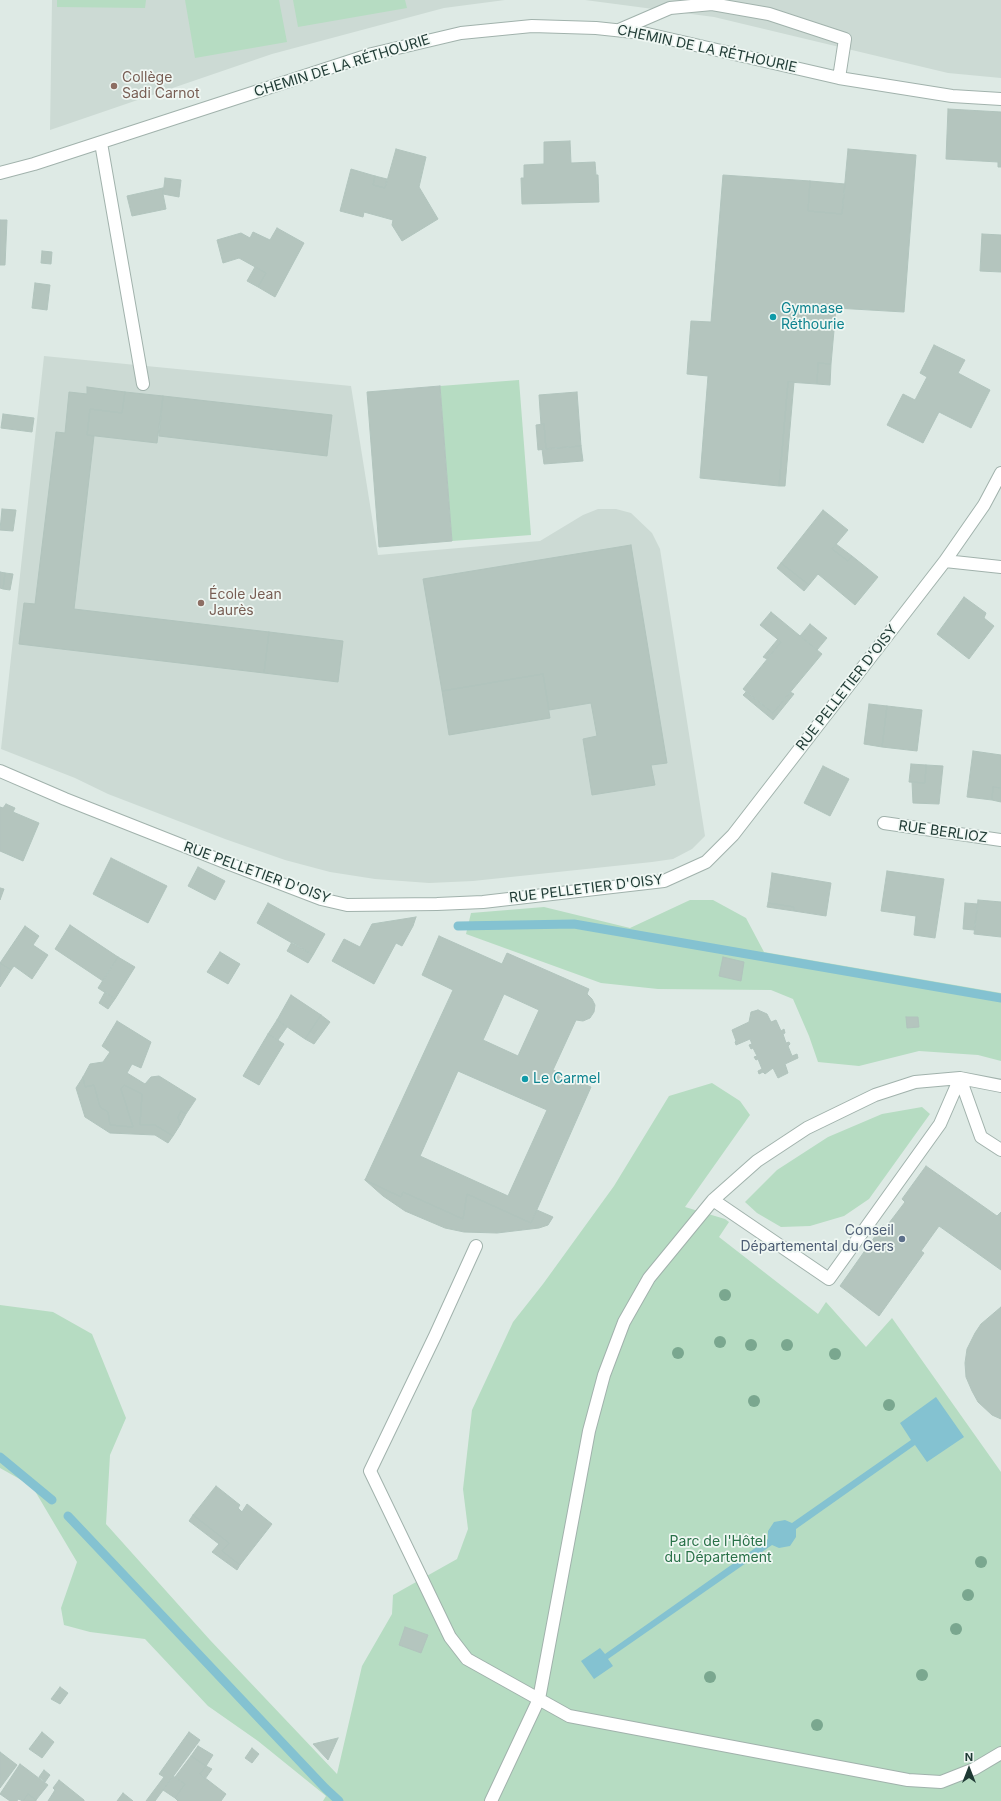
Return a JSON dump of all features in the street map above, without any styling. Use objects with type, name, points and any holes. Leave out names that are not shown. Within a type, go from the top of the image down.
[{"type":"street","points":[[619,30],[670,8],[712,4],[769,14],[845,39],[839,78]]},
{"type":"street","name":"CHEMIN DE LA RÉTHOURIE","points":[[0,173],[101,143],[372,54],[438,37],[461,33],[532,26],[619,30],[643,33],[839,78],[952,96],[1001,99]]},
{"type":"street","points":[[101,143],[143,384]]},
{"type":"street","name":"RUE PELLETIER D'OISY","points":[[0,771],[64,799],[215,859],[321,899],[346,905],[483,902],[664,881],[706,862],[733,835],[945,561],[984,505],[1001,473]]},
{"type":"street","points":[[945,561],[1001,567]]},
{"type":"street","name":"RUE BERLIOZ","points":[[884,823],[1001,840]]},
{"type":"street","points":[[960,1078],[981,1137],[1001,1150]]},
{"type":"street","points":[[713,1200],[829,1279],[940,1124],[960,1078]]},
{"type":"street","points":[[491,1801],[539,1699],[589,1431],[604,1375],[624,1322],[649,1278],[713,1200],[756,1161],[807,1128],[876,1095],[915,1082],[960,1078],[1001,1086]]},
{"type":"street","points":[[476,1246],[435,1336],[370,1471],[450,1637],[467,1659],[569,1716],[908,1780],[941,1782],[974,1769],[1001,1753]]},
{"type":"shaded area","name":"Collège Sadi Carnot","points":[[52,0],[505,0],[444,8],[272,54],[50,130]]},
{"type":"shaded area","points":[[585,0],[1001,0],[1001,78],[948,73],[714,17]]},
{"type":"shaded area","name":"École Jean Jaurès","points":[[44,356],[351,386],[378,555],[540,541],[583,515],[598,509],[616,509],[631,513],[652,533],[660,549],[705,836],[692,849],[673,859],[652,862],[473,881],[429,883],[375,879],[330,872],[285,860],[225,839],[108,794],[75,778],[1,749]]},
{"type":"green space","points":[[57,0],[146,0],[145,8],[57,7]]},
{"type":"green space","points":[[185,0],[279,0],[287,42],[195,58]]},
{"type":"green space","points":[[293,0],[405,0],[407,8],[298,27]]},
{"type":"green space","points":[[519,380],[531,535],[452,541],[440,386]]},
{"type":"green space","points":[[690,900],[713,900],[746,918],[764,952],[1001,993],[1001,1061],[978,1055],[919,1051],[859,1066],[818,1062],[809,1036],[793,999],[771,990],[658,989],[601,983],[466,934],[471,913],[544,907],[630,928]]},
{"type":"green space","name":"Parc de l'Hôtel du Département","points":[[712,1083],[740,1101],[750,1115],[685,1207],[725,1219],[729,1222],[719,1237],[818,1314],[826,1302],[866,1347],[892,1318],[1001,1472],[1001,1801],[323,1801],[326,1796],[258,1741],[208,1706],[145,1639],[90,1632],[64,1625],[61,1608],[77,1562],[32,1486],[0,1468],[0,1305],[53,1312],[92,1334],[126,1418],[110,1455],[106,1524],[210,1640],[337,1774],[362,1666],[392,1614],[393,1595],[457,1559],[468,1529],[463,1489],[472,1410],[513,1322],[543,1284],[614,1186],[669,1096]]},
{"type":"green space","points":[[922,1107],[930,1114],[869,1199],[844,1216],[810,1226],[781,1227],[757,1213],[745,1202],[777,1170],[828,1137],[882,1114]]},
{"type":"water","points":[[936,1397],[964,1437],[927,1462],[915,1445],[796,1529],[796,1537],[790,1546],[779,1548],[772,1545],[608,1659],[613,1666],[594,1679],[581,1661],[600,1648],[605,1654],[768,1539],[768,1531],[774,1522],[785,1520],[792,1523],[911,1440],[900,1423]]},
{"type":"building","points":[[948,109],[1001,112],[1001,167],[998,167],[998,162],[946,159]]},
{"type":"building","points":[[570,141],[571,163],[595,162],[596,175],[598,175],[599,202],[522,204],[521,178],[524,178],[524,165],[544,164],[544,142]]},
{"type":"building","points":[[396,149],[426,157],[419,187],[438,219],[402,241],[392,225],[393,220],[364,212],[363,217],[340,211],[351,169],[375,176],[373,185],[385,188]]},
{"type":"building","name":"Gymnase Réthourie","points":[[848,149],[916,155],[904,312],[836,308],[831,364],[818,363],[817,384],[788,382],[779,486],[700,478],[708,376],[687,374],[691,321],[711,322],[723,175],[810,181],[808,211],[842,214]]},
{"type":"building","points":[[375,176],[387,179],[385,188],[373,185]]},
{"type":"building","points":[[165,178],[181,180],[179,197],[163,194]]},
{"type":"building","points":[[810,181],[845,184],[842,214],[808,211]]},
{"type":"building","points":[[163,188],[166,209],[132,216],[127,196]]},
{"type":"building","points":[[0,220],[7,220],[5,265],[0,265]]},
{"type":"building","points":[[277,228],[304,243],[275,297],[258,287],[266,273],[239,258],[223,263],[217,240],[241,233],[250,238],[253,232],[270,240]]},
{"type":"building","points":[[982,234],[1001,235],[1001,272],[980,271]]},
{"type":"building","points":[[42,251],[52,252],[51,264],[41,263]]},
{"type":"building","points":[[255,267],[266,273],[258,287],[247,281]]},
{"type":"building","points":[[35,283],[50,285],[47,310],[32,308]]},
{"type":"building","points":[[934,345],[965,360],[958,373],[990,390],[971,428],[939,412],[923,443],[887,425],[903,394],[915,400],[927,377],[920,373]]},
{"type":"building","points":[[818,363],[831,364],[830,385],[817,384]]},
{"type":"building","points":[[788,382],[794,382],[785,486],[779,486]]},
{"type":"building","points":[[440,386],[452,541],[379,547],[367,392]]},
{"type":"building","points":[[87,387],[125,392],[122,413],[90,409],[87,435],[94,436],[74,609],[269,632],[264,673],[19,644],[24,603],[35,604],[56,432],[65,433],[69,392],[87,394]]},
{"type":"building","points":[[125,392],[163,396],[157,443],[87,435],[90,409],[122,413]]},
{"type":"building","points":[[577,392],[581,446],[546,449],[544,424],[541,425],[539,395]]},
{"type":"building","points":[[163,396],[332,415],[327,456],[159,436]]},
{"type":"building","points":[[3,414],[34,418],[32,432],[1,428]]},
{"type":"building","points":[[544,424],[546,449],[538,450],[536,425]]},
{"type":"building","points":[[581,446],[583,461],[544,464],[542,449]]},
{"type":"building","points":[[2,509],[16,510],[13,531],[0,530]]},
{"type":"building","points":[[823,510],[848,530],[832,549],[848,561],[852,556],[878,577],[855,605],[818,574],[809,585],[781,563]]},
{"type":"building","points":[[836,544],[852,556],[848,561],[832,549]]},
{"type":"building","points":[[631,545],[667,763],[651,765],[655,785],[592,795],[583,739],[597,736],[591,703],[549,710],[543,674],[442,691],[423,579]]},
{"type":"building","points":[[781,563],[809,585],[804,591],[777,568]]},
{"type":"building","points":[[0,572],[5,573],[3,589],[0,588]]},
{"type":"building","points":[[5,573],[13,574],[10,590],[3,589]]},
{"type":"building","points":[[964,597],[986,613],[984,618],[994,626],[969,659],[937,634]]},
{"type":"building","points":[[771,612],[822,654],[773,713],[743,689],[781,642],[760,625]]},
{"type":"building","points":[[810,624],[827,638],[817,650],[800,636]]},
{"type":"building","points":[[269,632],[343,641],[338,682],[264,673]]},
{"type":"building","points":[[778,639],[781,642],[767,659],[763,657]]},
{"type":"building","points":[[543,674],[550,718],[449,735],[442,691]]},
{"type":"building","points":[[746,692],[773,713],[790,692],[794,694],[773,720],[743,695]]},
{"type":"building","points":[[869,704],[887,706],[882,747],[864,744]]},
{"type":"building","points":[[887,706],[922,710],[917,751],[882,747]]},
{"type":"building","points":[[973,751],[1001,755],[1001,788],[993,787],[992,800],[967,797]]},
{"type":"building","points":[[911,764],[926,765],[925,783],[909,782]]},
{"type":"building","points":[[926,765],[943,766],[939,804],[913,803],[912,782],[925,783]]},
{"type":"building","points":[[823,766],[849,779],[830,816],[804,803]]},
{"type":"building","points":[[993,787],[1001,788],[1001,802],[992,800]]},
{"type":"building","points":[[6,804],[15,808],[13,812],[39,823],[23,861],[0,851],[0,807],[3,808]]},
{"type":"building","points":[[111,858],[167,886],[148,923],[93,894]]},
{"type":"building","points":[[198,867],[225,881],[215,900],[188,886]]},
{"type":"building","points":[[887,871],[944,879],[935,938],[914,935],[916,916],[881,911]]},
{"type":"building","points":[[772,873],[831,883],[826,916],[794,911],[794,907],[768,903]]},
{"type":"building","points":[[0,888],[4,889],[0,900]]},
{"type":"building","points":[[978,900],[1001,902],[1001,937],[974,934]]},
{"type":"building","points":[[268,903],[325,934],[313,955],[257,923]]},
{"type":"building","points":[[768,903],[794,907],[794,911],[767,907]]},
{"type":"building","points":[[965,903],[978,904],[974,930],[963,929]]},
{"type":"building","points":[[416,917],[413,926],[402,946],[396,943],[374,984],[332,961],[344,939],[360,947],[372,924]]},
{"type":"building","points":[[70,925],[118,957],[103,981],[55,949]]},
{"type":"building","points":[[25,926],[39,936],[33,945],[48,955],[32,979],[14,966],[11,970],[0,963]]},
{"type":"building","name":"Le Carmel","points":[[439,936],[502,964],[507,953],[589,989],[587,994],[595,1005],[594,1012],[590,1018],[583,1021],[576,1020],[553,1070],[591,1087],[531,1223],[467,1194],[463,1219],[403,1192],[401,1197],[365,1180],[453,990],[422,975]],"holes":[[[504,994],[539,1010],[518,1056],[483,1040]],[[458,1071],[547,1110],[508,1196],[420,1156]]]},
{"type":"building","points":[[292,942],[313,955],[308,963],[287,951]]},
{"type":"building","points":[[220,952],[240,964],[228,984],[207,972]]},
{"type":"building","points":[[118,957],[135,967],[115,999],[98,988]]},
{"type":"building","points":[[723,957],[744,962],[741,981],[719,976]]},
{"type":"building","points":[[0,963],[11,970],[0,987]]},
{"type":"building","points":[[105,992],[115,999],[108,1009],[99,1003]]},
{"type":"building","points":[[291,995],[321,1015],[305,1039],[277,1020]]},
{"type":"building","points":[[758,1010],[767,1014],[771,1022],[776,1020],[781,1031],[784,1029],[785,1033],[783,1034],[786,1043],[789,1042],[790,1044],[788,1046],[792,1056],[797,1054],[798,1058],[785,1064],[788,1073],[778,1078],[773,1068],[765,1074],[763,1072],[759,1074],[758,1071],[762,1069],[758,1059],[756,1060],[754,1057],[757,1056],[753,1048],[751,1049],[749,1045],[752,1044],[750,1039],[736,1045],[735,1042],[736,1041],[732,1030],[749,1022],[751,1012]]},
{"type":"building","points":[[321,1015],[330,1022],[314,1044],[305,1039]]},
{"type":"building","points":[[906,1017],[918,1017],[919,1027],[907,1028]]},
{"type":"building","points":[[277,1020],[287,1027],[278,1040],[268,1034]]},
{"type":"building","points":[[117,1021],[151,1042],[141,1068],[132,1064],[127,1073],[145,1084],[151,1077],[159,1076],[196,1099],[186,1114],[181,1111],[178,1117],[180,1125],[173,1136],[155,1125],[140,1125],[142,1094],[124,1085],[121,1089],[133,1127],[110,1125],[108,1112],[100,1107],[94,1085],[85,1087],[83,1077],[90,1064],[103,1062],[110,1052],[102,1046]]},
{"type":"building","points":[[268,1034],[284,1044],[259,1085],[243,1076]]},
{"type":"building","points":[[83,1077],[85,1087],[94,1085],[100,1107],[108,1112],[110,1125],[133,1127],[121,1089],[124,1085],[142,1094],[140,1125],[155,1125],[173,1136],[168,1143],[155,1135],[110,1133],[85,1117],[76,1088]]},
{"type":"building","points":[[181,1111],[186,1114],[180,1125],[178,1117]]},
{"type":"building","name":"Conseil Départemental du Gers","points":[[926,1166],[997,1216],[1001,1212],[1001,1270],[939,1226],[921,1251],[924,1253],[879,1316],[840,1286],[883,1225],[886,1227],[905,1202],[902,1199]]},
{"type":"building","points":[[365,1180],[401,1197],[403,1192],[463,1219],[467,1194],[531,1223],[537,1210],[553,1217],[548,1225],[539,1228],[497,1233],[464,1232],[445,1228],[405,1211],[383,1196]]},
{"type":"building","points":[[1001,1307],[1001,1419],[992,1415],[978,1402],[966,1377],[965,1363],[967,1349],[975,1333],[981,1324]]},
{"type":"building","points":[[216,1486],[240,1505],[238,1508],[242,1512],[247,1504],[272,1524],[240,1565],[222,1551],[229,1543],[193,1515]]},
{"type":"building","points":[[193,1515],[229,1543],[222,1551],[240,1565],[237,1570],[212,1552],[219,1544],[189,1521]]},
{"type":"building","points":[[405,1627],[428,1635],[421,1653],[399,1645]]},
{"type":"building","points":[[60,1687],[68,1693],[60,1704],[51,1699]]},
{"type":"building","points":[[42,1732],[54,1742],[42,1758],[29,1749]]},
{"type":"building","points":[[189,1732],[200,1740],[155,1801],[146,1801],[164,1777],[159,1774]]},
{"type":"building","points":[[338,1738],[328,1760],[313,1744]]},
{"type":"building","points":[[198,1746],[213,1755],[206,1766],[191,1756]]},
{"type":"building","points":[[252,1748],[259,1754],[252,1763],[245,1758]]},
{"type":"building","points":[[0,1752],[17,1765],[0,1788]]},
{"type":"building","points":[[191,1756],[206,1766],[200,1774],[226,1794],[221,1801],[178,1801],[175,1798],[185,1784],[175,1777]]},
{"type":"building","points":[[20,1764],[48,1785],[36,1800],[28,1794],[23,1801],[18,1799],[17,1801],[10,1801],[0,1794]]},
{"type":"building","points":[[206,1766],[212,1769],[205,1779],[200,1774]]},
{"type":"building","points":[[44,1770],[50,1775],[45,1782],[39,1777]]},
{"type":"building","points":[[173,1776],[185,1784],[175,1798],[163,1790]]},
{"type":"building","points":[[59,1780],[84,1801],[48,1801],[55,1790],[53,1788]]},
{"type":"building","points":[[123,1793],[133,1801],[117,1801]]},
{"type":"building","points":[[28,1794],[36,1800],[36,1801],[23,1801]]},
{"type":"waterway","points":[[458,926],[574,924],[1001,998]]},
{"type":"waterway","points":[[0,1457],[52,1500]]},
{"type":"waterway","points":[[68,1516],[339,1801]]},
{"type":"place","name":"Collège Sadi Carnot","points":[[114,86]]},
{"type":"place","name":"Gymnase Réthourie","points":[[773,317]]},
{"type":"place","name":"École Jean Jaurès","points":[[201,603]]},
{"type":"place","name":"Le Carmel","points":[[525,1079]]},
{"type":"place","name":"Conseil Départemental du Gers","points":[[902,1239]]}]
